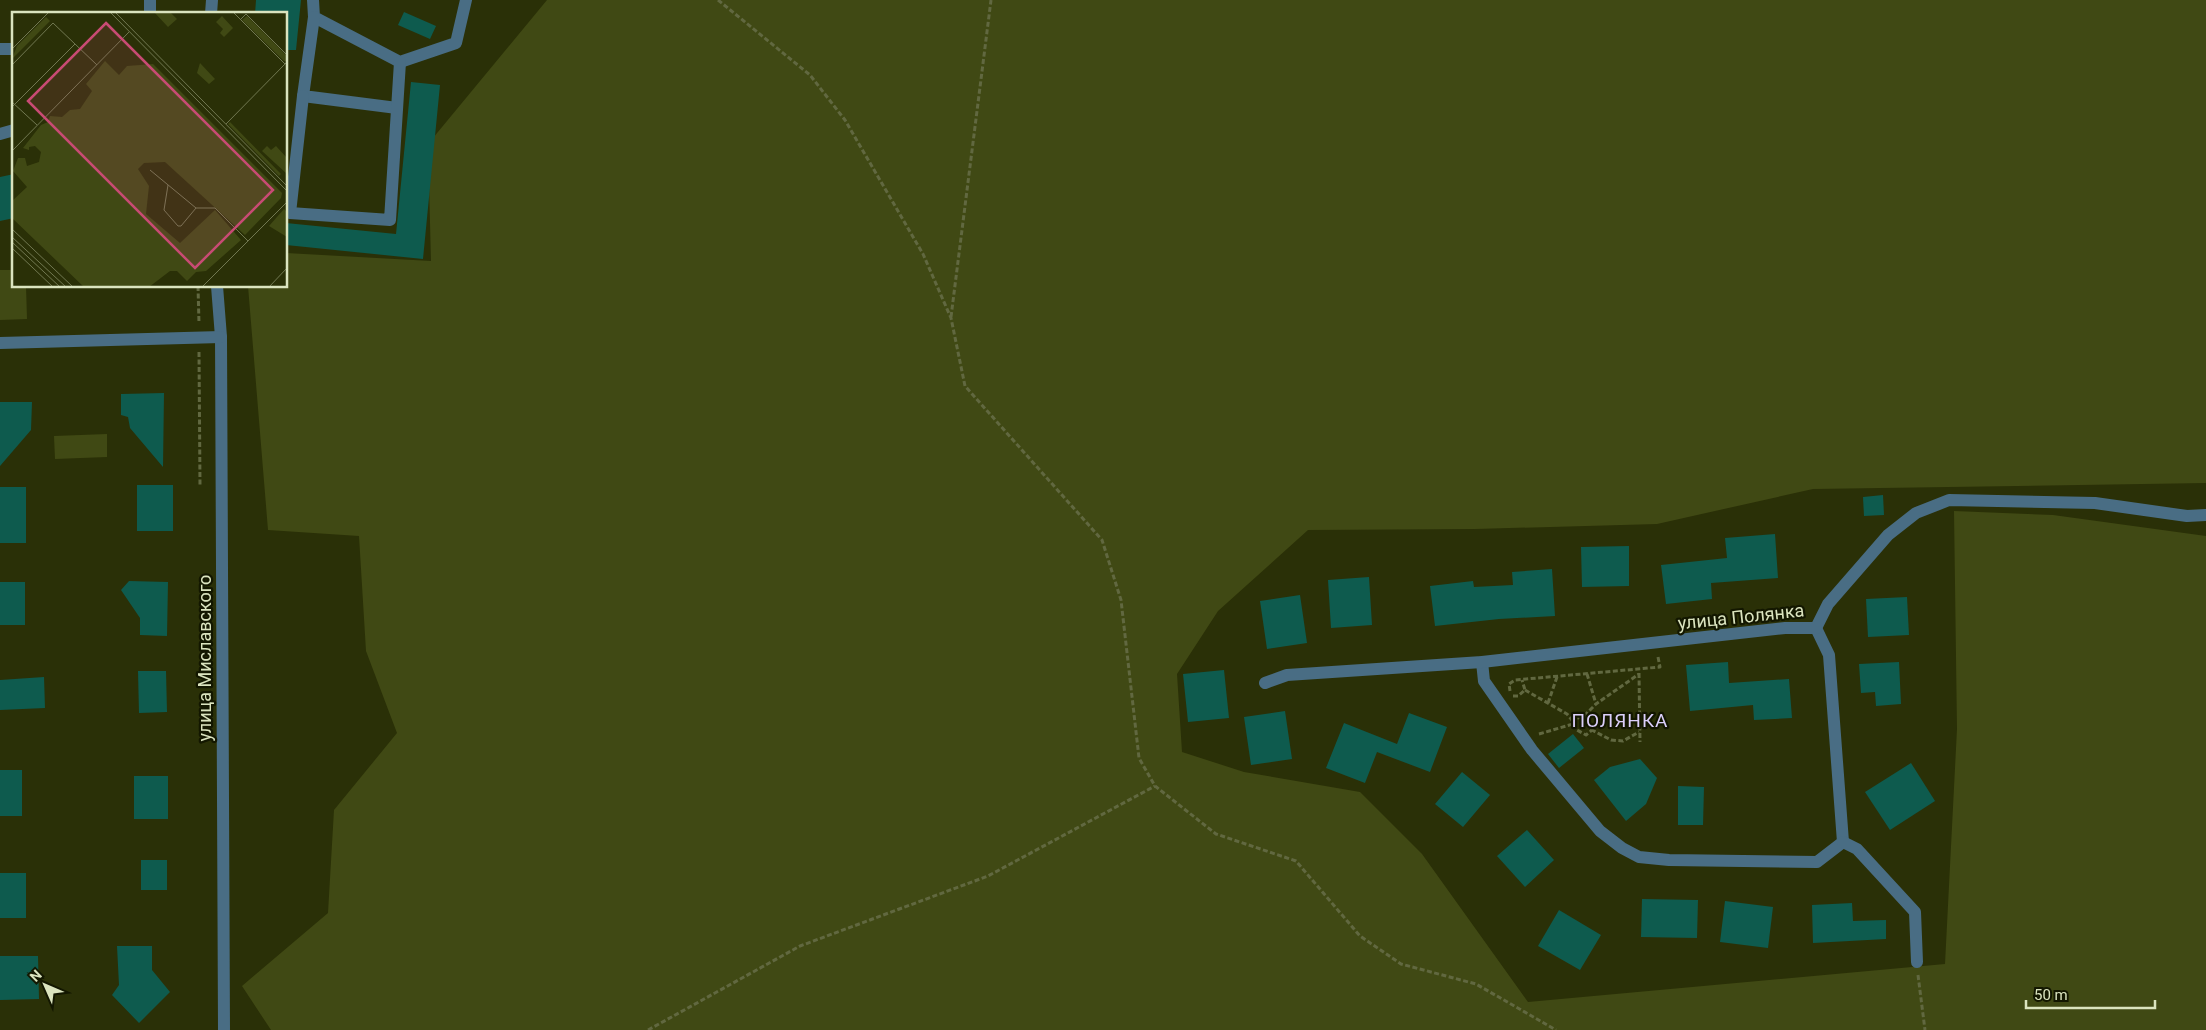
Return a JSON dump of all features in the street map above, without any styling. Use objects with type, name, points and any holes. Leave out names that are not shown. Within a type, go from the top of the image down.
[{"type":"street","points":[[313,0],[314,17],[290,213],[390,220],[400,62]]},
{"type":"street","points":[[314,17],[400,62],[456,43],[466,0]]},
{"type":"street","points":[[303,96],[397,108]]},
{"type":"street","name":"улица Миславского","points":[[217,288],[221,337],[224,1030]]},
{"type":"street","points":[[0,343],[221,337]]},
{"type":"street","name":"улица Полянка","points":[[1265,683],[1287,675],[1482,662],[1785,628],[1816,628],[1828,604],[1888,535],[1916,513],[1949,500],[2095,503],[2187,516],[2206,515]]},
{"type":"street","points":[[1816,628],[1829,655],[1843,842]]},
{"type":"street","points":[[1482,662],[1484,681],[1532,750],[1600,831],[1622,848],[1640,857],[1669,860],[1817,862],[1843,842]]},
{"type":"street","points":[[1843,842],[1857,849],[1915,912],[1917,962]]},
{"type":"path","points":[[718,0],[810,74],[845,120],[922,254],[950,318],[966,386],[1102,540],[1121,600],[1139,758],[1155,786],[1216,834],[1296,861],[1360,936],[1401,964],[1476,984],[1556,1030]]},
{"type":"path","points":[[950,318],[991,0]]},
{"type":"path","points":[[198,288],[200,485]]},
{"type":"path","points":[[1518,704],[1509,690],[1509,684],[1515,680],[1660,666],[1655,644]]},
{"type":"path","points":[[1639,669],[1640,742]]},
{"type":"path","points":[[1587,674],[1596,704]]},
{"type":"path","points":[[1534,726],[1540,734],[1572,722],[1584,716],[1596,704],[1640,674]]},
{"type":"path","points":[[1548,703],[1557,677]]},
{"type":"path","points":[[1522,680],[1525,690],[1567,714],[1577,730],[1586,735],[1592,730]]},
{"type":"path","points":[[1513,696],[1518,696],[1525,690]]},
{"type":"path","points":[[1584,716],[1592,730],[1611,740],[1624,740],[1639,732]]},
{"type":"path","points":[[648,1030],[800,946],[988,876],[1155,786]]},
{"type":"path","points":[[1917,962],[1925,1030]]},
{"type":"green space","points":[[547,0],[2206,0],[2206,483],[1813,489],[1657,524],[1475,529],[1308,530],[1218,611],[1177,674],[1182,752],[1244,772],[1360,792],[1422,854],[1528,1002],[1945,964],[1957,729],[1954,511],[2053,515],[2206,536],[2206,1030],[271,1030],[242,986],[328,913],[334,810],[397,733],[366,651],[359,536],[268,530],[248,288],[288,288],[288,253],[431,261],[428,144]]},
{"type":"green space","points":[[0,270],[12,270],[12,288],[26,288],[27,319],[0,320]]},
{"type":"green space","points":[[107,434],[107,457],[55,459],[54,436]]},
{"type":"building","points":[[256,0],[301,0],[296,50],[288,50],[288,12],[255,12]]},
{"type":"building","points":[[404,12],[436,26],[430,39],[398,25]]},
{"type":"building","points":[[411,82],[440,85],[423,259],[288,245],[288,223],[396,234]]},
{"type":"building","points":[[12,174],[12,218],[0,221],[0,177]]},
{"type":"building","points":[[164,393],[163,467],[130,428],[128,417],[121,415],[121,394]]},
{"type":"building","points":[[0,402],[32,402],[31,430],[0,466]]},
{"type":"building","points":[[137,485],[173,485],[173,531],[137,531]]},
{"type":"building","points":[[0,487],[26,487],[26,543],[0,543]]},
{"type":"building","points":[[1883,495],[1884,515],[1864,516],[1863,497]]},
{"type":"building","points":[[1775,534],[1778,578],[1711,583],[1712,599],[1666,604],[1661,565],[1727,558],[1725,538]]},
{"type":"building","points":[[1629,546],[1629,586],[1582,587],[1581,547]]},
{"type":"building","points":[[1552,569],[1555,616],[1499,619],[1435,626],[1430,586],[1473,581],[1474,587],[1513,585],[1512,572]]},
{"type":"building","points":[[1369,577],[1372,625],[1331,628],[1328,580]]},
{"type":"building","points":[[129,581],[168,582],[167,636],[140,635],[140,618],[121,590]]},
{"type":"building","points":[[0,582],[25,582],[25,625],[0,625]]},
{"type":"building","points":[[1300,595],[1307,643],[1267,649],[1260,601]]},
{"type":"building","points":[[1907,597],[1909,635],[1868,637],[1866,599]]},
{"type":"building","points":[[1728,662],[1729,683],[1789,679],[1792,718],[1754,720],[1753,705],[1690,711],[1686,665]]},
{"type":"building","points":[[1899,662],[1901,704],[1876,706],[1875,692],[1861,693],[1859,664]]},
{"type":"building","points":[[1224,670],[1229,718],[1188,722],[1183,674]]},
{"type":"building","points":[[138,671],[166,671],[167,712],[139,713]]},
{"type":"building","points":[[44,677],[45,708],[0,710],[0,680]]},
{"type":"building","points":[[1285,711],[1292,759],[1251,765],[1244,717]]},
{"type":"building","points":[[1409,713],[1447,727],[1430,772],[1377,752],[1365,783],[1326,768],[1344,723],[1397,744]]},
{"type":"building","points":[[1573,734],[1584,748],[1559,768],[1548,754]]},
{"type":"building","points":[[1640,759],[1657,778],[1646,804],[1626,821],[1594,780],[1610,767]]},
{"type":"building","points":[[1911,763],[1935,801],[1890,830],[1865,792]]},
{"type":"building","points":[[0,770],[22,770],[22,816],[0,816]]},
{"type":"building","points":[[1462,772],[1490,795],[1463,827],[1435,804]]},
{"type":"building","points":[[134,776],[168,776],[168,819],[134,819]]},
{"type":"building","points":[[1678,786],[1704,787],[1703,825],[1678,825]]},
{"type":"building","points":[[1527,830],[1554,860],[1525,887],[1497,856]]},
{"type":"building","points":[[141,860],[167,860],[167,890],[141,890]]},
{"type":"building","points":[[0,873],[26,873],[26,918],[0,918]]},
{"type":"building","points":[[1642,899],[1698,900],[1697,938],[1641,937]]},
{"type":"building","points":[[1725,901],[1773,907],[1768,948],[1720,942]]},
{"type":"building","points":[[1852,903],[1853,921],[1886,920],[1886,939],[1813,943],[1812,905]]},
{"type":"building","points":[[1559,910],[1601,935],[1580,970],[1538,946]]},
{"type":"building","points":[[117,946],[152,946],[152,970],[170,992],[139,1023],[112,995],[119,985]]},
{"type":"building","points":[[0,956],[38,956],[39,999],[0,1000]]},
{"type":"district","name":"ПОЛЯНКА","points":[[1620,720]]}]
